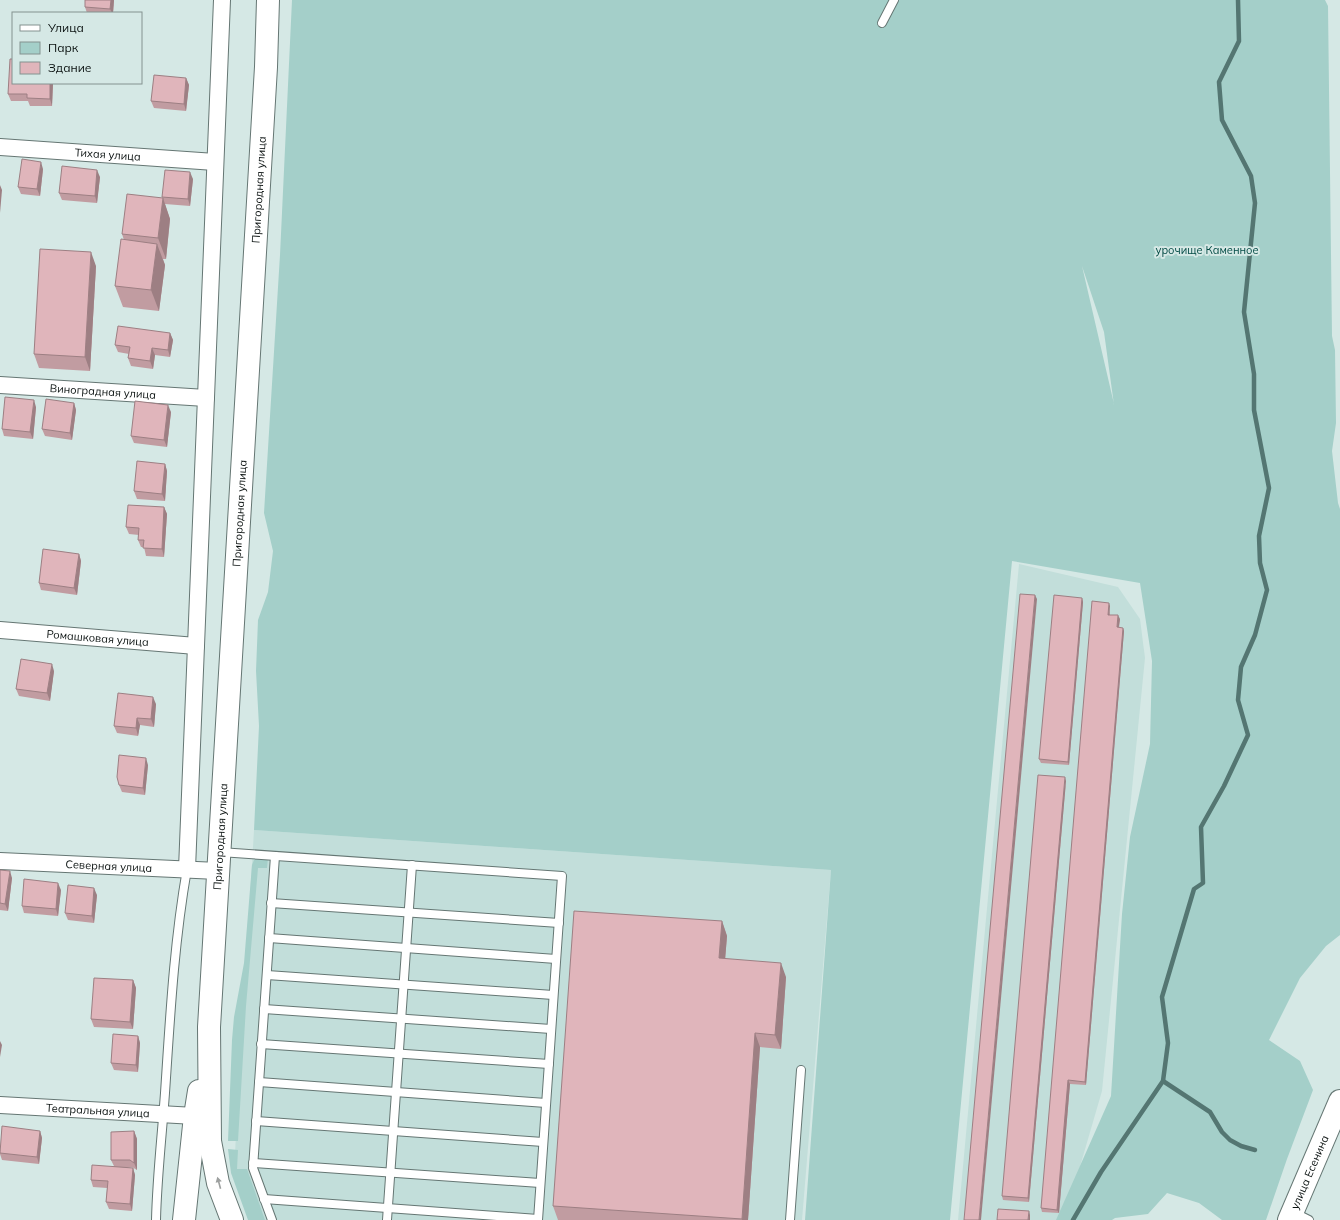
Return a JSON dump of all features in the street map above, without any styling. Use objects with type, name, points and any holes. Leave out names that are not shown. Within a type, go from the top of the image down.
[{"type":"main road","name":"Пригородная улица","points":[[232,1220],[218,1183],[210,1141],[209,1027],[265,83],[268,0]]},
{"type":"main road","name":"Пригородная улица","points":[[184,1220],[195,1116],[209,1027]]},
{"type":"main road","name":"улица Есенина","points":[[1296,1217],[1340,1101]]},
{"type":"street","points":[[187,869],[222,0]]},
{"type":"street","name":"Тихая улица","points":[[0,147],[215,162]]},
{"type":"street","name":"Виноградная улица","points":[[0,385],[206,398]]},
{"type":"street","name":"Ромашковая улица","points":[[0,630],[196,646]]},
{"type":"street","name":"Северная улица","points":[[0,861],[187,869],[219,861]]},
{"type":"street","name":"Театральная улица","points":[[0,1105],[195,1116]]},
{"type":"lane","points":[[882,23],[894,0]]},
{"type":"lane","points":[[219,861],[275,856],[562,876],[538,1219],[264,1199]]},
{"type":"lane","points":[[272,1220],[253,1168],[253,1163],[275,856]]},
{"type":"lane","points":[[387,1220],[412,866]]},
{"type":"lane","points":[[156,1220],[157,1184],[169,1033],[180,910],[187,869]]},
{"type":"lane","points":[[271,903],[559,923]]},
{"type":"lane","points":[[269,938],[556,959]]},
{"type":"lane","points":[[267,975],[554,995]]},
{"type":"lane","points":[[264,1009],[551,1029]]},
{"type":"lane","points":[[261,1044],[549,1064]]},
{"type":"lane","points":[[790,1220],[801,1070]]},
{"type":"lane","points":[[259,1082],[546,1103]]},
{"type":"lane","points":[[256,1121],[543,1142]]},
{"type":"lane","points":[[253,1163],[540,1183]]},
{"type":"shaded area","points":[[1019,564],[1118,587],[1140,619],[1145,658],[1102,1091],[1065,1218],[1063,1220],[958,1220]]},
{"type":"shaded area","points":[[254,830],[831,870],[802,1220],[262,1220],[234,1170]]},
{"type":"green space","name":"урочище Каменное","points":[[292,0],[1325,0],[1328,6],[1332,336],[1335,350],[1336,423],[1332,451],[1340,509],[1340,935],[1326,946],[1300,978],[1269,1040],[1300,1061],[1313,1090],[1266,1220],[1222,1220],[1199,1203],[1167,1193],[1148,1214],[1115,1218],[1112,1220],[1056,1220],[1111,1096],[1122,914],[1130,837],[1150,744],[1152,661],[1140,583],[1012,561],[950,1220],[805,1220],[831,870],[254,830],[259,726],[256,671],[258,620],[268,592],[273,551],[264,513],[280,255]],"holes":[[[1082,266],[1104,332],[1114,403]]]},
{"type":"green space","points":[[258,857],[268,858],[267,868],[258,868],[246,1006],[238,1141],[228,1141],[234,1017],[244,963],[252,865],[254,860]]},
{"type":"green space","points":[[228,1149],[238,1150],[237,1169],[247,1169],[265,1220],[248,1220],[231,1173]]},
{"type":"building","points":[[85,0],[111,0],[110,9],[85,7]]},
{"type":"building","points":[[10,59],[12,59],[12,84],[50,84],[50,99],[27,98],[27,94],[8,94]]},
{"type":"building","points":[[154,75],[186,78],[184,104],[151,101]]},
{"type":"building","points":[[22,159],[41,162],[37,189],[18,187]]},
{"type":"building","points":[[62,166],[97,170],[95,196],[59,193]]},
{"type":"building","points":[[165,170],[190,172],[188,199],[162,197]]},
{"type":"building","points":[[127,194],[163,198],[158,238],[122,234]]},
{"type":"building","points":[[121,239],[157,244],[151,290],[115,286]]},
{"type":"building","points":[[40,249],[91,252],[85,357],[34,354]]},
{"type":"building","points":[[118,326],[170,333],[168,350],[152,348],[150,361],[128,358],[130,347],[115,345]]},
{"type":"building","points":[[5,397],[34,400],[30,432],[2,429]]},
{"type":"building","points":[[46,399],[74,403],[70,433],[42,429]]},
{"type":"building","points":[[135,401],[168,405],[164,440],[131,436]]},
{"type":"building","points":[[137,461],[165,464],[162,494],[134,491]]},
{"type":"building","points":[[128,505],[164,507],[162,549],[143,548],[144,540],[138,540],[139,528],[126,527]]},
{"type":"building","points":[[43,549],[79,554],[74,588],[39,583]]},
{"type":"building","points":[[1020,594],[1035,595],[979,1220],[964,1220]]},
{"type":"building","points":[[1054,595],[1082,598],[1068,762],[1039,759]]},
{"type":"building","points":[[1092,601],[1109,603],[1108,615],[1118,615],[1117,627],[1123,628],[1085,1082],[1068,1080],[1057,1210],[1041,1208]]},
{"type":"building","points":[[21,659],[52,664],[47,693],[16,689]]},
{"type":"building","points":[[118,693],[153,697],[151,719],[137,718],[136,728],[114,726]]},
{"type":"building","points":[[119,755],[146,758],[143,788],[119,785],[117,777]]},
{"type":"building","points":[[1038,775],[1065,777],[1028,1198],[1002,1196]]},
{"type":"building","points":[[0,870],[10,871],[5,904],[0,903]]},
{"type":"building","points":[[24,879],[58,883],[56,909],[22,906]]},
{"type":"building","points":[[68,885],[94,888],[92,916],[65,913]]},
{"type":"building","points":[[574,911],[722,921],[719,958],[781,963],[775,1035],[755,1033],[742,1219],[553,1206]]},
{"type":"building","points":[[94,978],[133,980],[130,1022],[91,1019]]},
{"type":"building","points":[[113,1034],[138,1036],[136,1065],[111,1063]]},
{"type":"building","points":[[2,1126],[40,1131],[37,1157],[0,1153]]},
{"type":"building","points":[[134,1131],[134,1163],[130,1160],[111,1160],[111,1132]]},
{"type":"building","points":[[92,1165],[133,1168],[130,1204],[106,1202],[108,1181],[91,1180]]},
{"type":"building","points":[[998,1209],[1029,1211],[1028,1220],[997,1220]]},
{"type":"waterway","points":[[1073,1220],[1101,1172],[1163,1081],[1168,1043],[1162,997],[1194,889],[1203,883],[1201,827],[1224,786],[1248,735],[1238,700],[1241,667],[1255,635],[1267,590],[1260,563],[1259,536],[1269,488],[1254,410],[1254,374],[1244,312],[1255,203],[1251,176],[1222,120],[1219,82],[1239,41],[1238,0]]},
{"type":"waterway","points":[[1163,1081],[1210,1112],[1222,1132],[1230,1140],[1241,1146],[1255,1150]]}]
